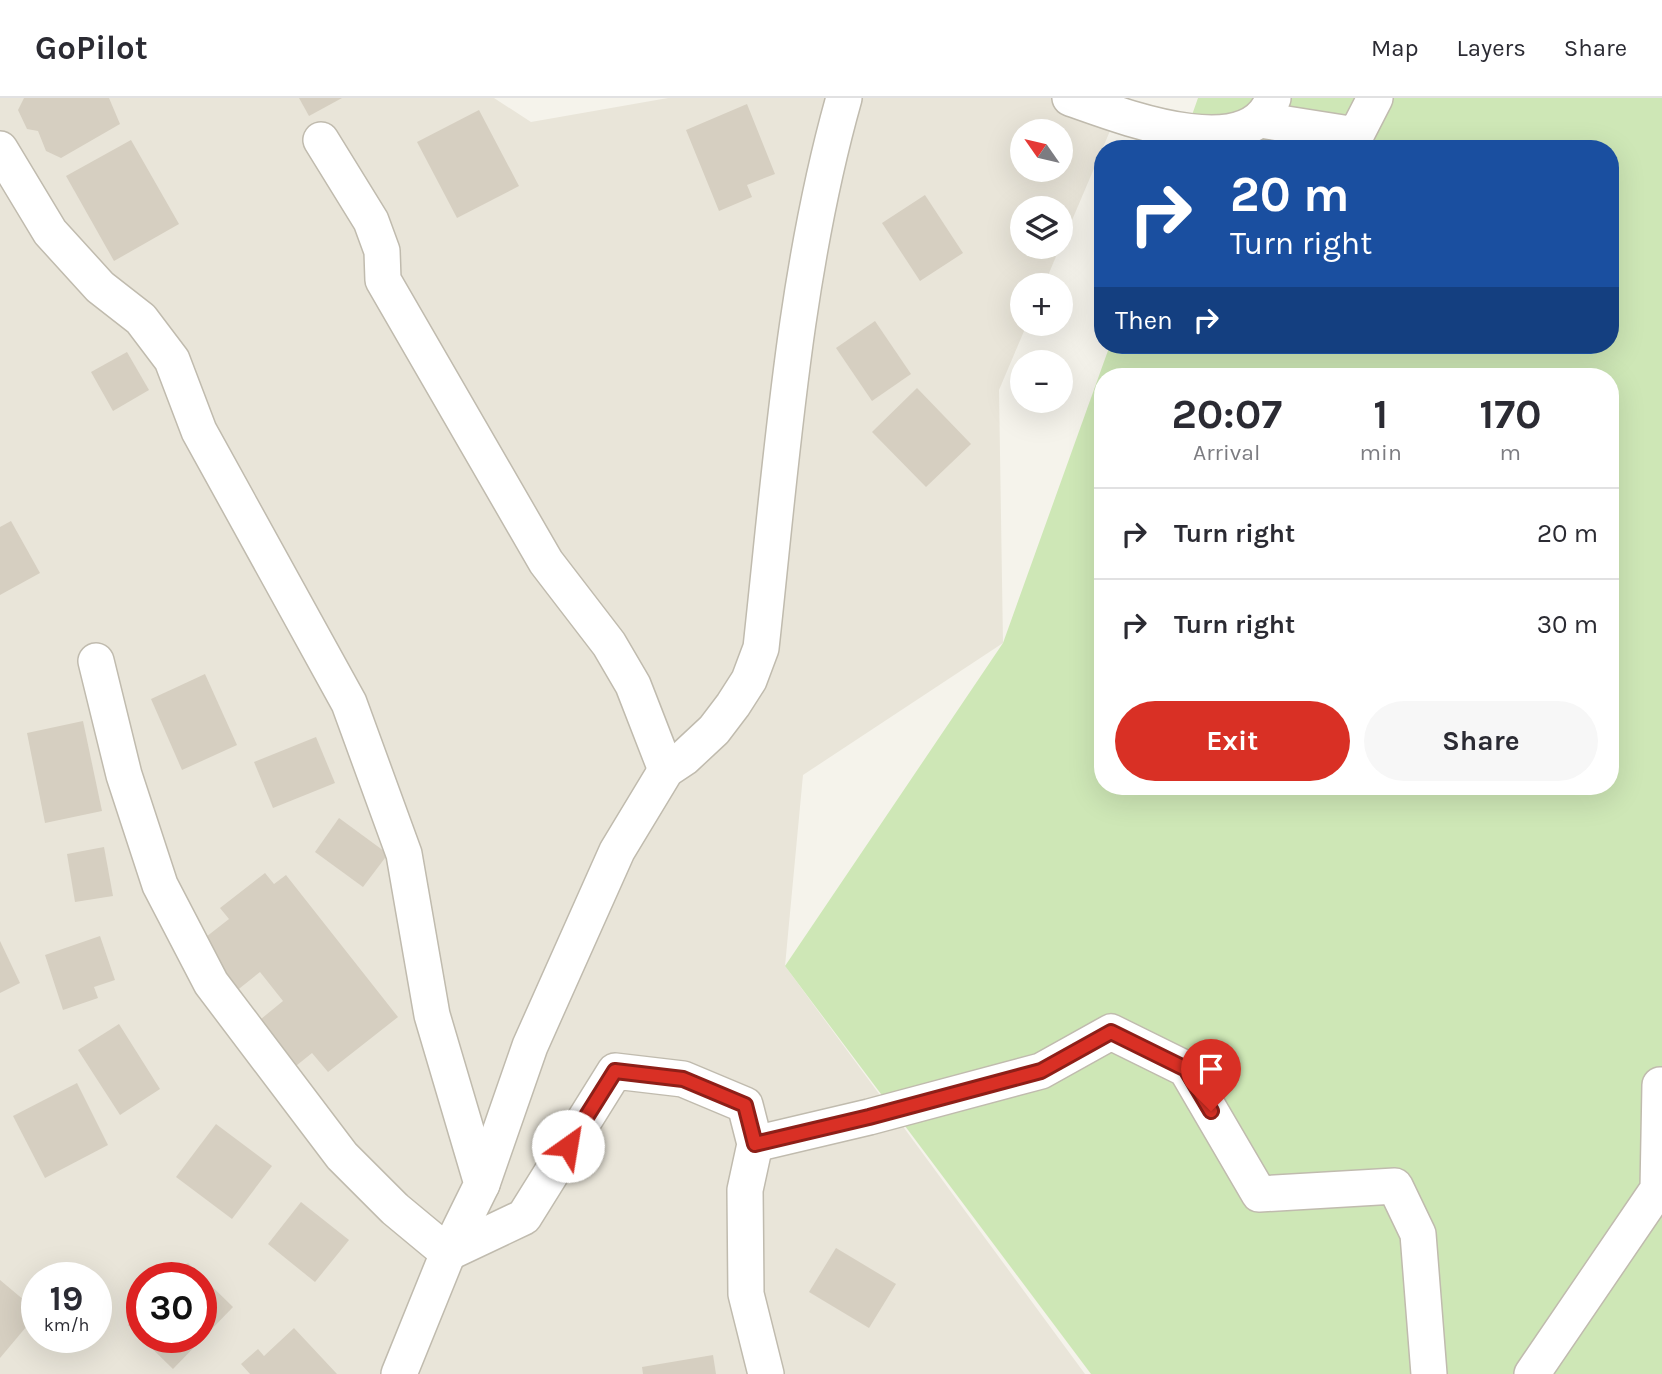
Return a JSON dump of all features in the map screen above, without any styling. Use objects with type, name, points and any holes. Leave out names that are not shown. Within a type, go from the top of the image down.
[{"type":"street","points":[[399,1374],[448,1254],[481,1184],[530,1046],[617,851],[666,770],[684,758],[714,730],[749,680],[761,648],[793,358],[818,210],[844,98]]},
{"type":"street","points":[[1070,98],[1134,120],[1195,133],[1240,130],[1267,109],[1356,135],[1375,98]]},
{"type":"street","points":[[321,140],[372,221],[382,251],[383,281],[546,562],[615,654],[633,685],[666,770]]},
{"type":"street","points":[[0,149],[50,232],[100,287],[141,319],[172,360],[199,431],[349,703],[404,855],[432,1015],[481,1184]]},
{"type":"street","points":[[96,661],[124,775],[160,885],[211,983],[342,1156],[396,1209],[448,1254]]},
{"type":"street","points":[[755,1144],[1041,1071],[1111,1032],[1186,1069],[1259,1194],[1395,1186],[1418,1234],[1429,1374]]},
{"type":"street","points":[[448,1254],[524,1217],[615,1071],[683,1079],[745,1105],[755,1144],[745,1190],[746,1294],[766,1374]]},
{"type":"street","points":[[1532,1374],[1658,1189],[1660,1085]]},
{"type":"shaded area","points":[[0,98],[494,98],[531,122],[668,98],[1124,98],[1106,140],[1094,140],[1094,168],[1073,218],[1073,196],[1010,196],[1010,259],[1055,259],[1049,273],[1010,273],[1010,336],[1022,336],[1016,350],[1010,350],[1010,364],[999,390],[1003,643],[803,775],[785,966],[1085,1374],[0,1374]]},
{"type":"green space","points":[[1198,98],[1662,98],[1662,1374],[1091,1374],[785,966],[1003,643],[1094,390],[1094,795],[1619,795],[1619,368],[1102,368],[1107,354],[1619,354],[1619,140],[1183,140]]},
{"type":"building","points":[[24,98],[109,98],[120,124],[61,158],[46,151],[38,131],[27,129],[18,110]]},
{"type":"building","points":[[299,98],[342,98],[309,116]]},
{"type":"building","points":[[747,104],[775,174],[747,185],[752,197],[719,211],[686,130]]},
{"type":"building","points":[[479,110],[519,186],[457,218],[417,142]]},
{"type":"building","points":[[131,140],[179,224],[114,261],[66,176]]},
{"type":"building","points":[[925,195],[963,253],[920,281],[882,223]]},
{"type":"building","points":[[875,321],[911,374],[872,401],[836,348]]},
{"type":"building","points":[[127,352],[149,390],[113,411],[91,372]]},
{"type":"building","points":[[917,388],[971,444],[926,487],[872,432]]},
{"type":"building","points":[[11,521],[40,573],[0,595],[0,527]]},
{"type":"building","points":[[205,674],[237,745],[182,770],[151,699]]},
{"type":"building","points":[[83,721],[102,811],[45,823],[27,733]]},
{"type":"building","points":[[316,737],[335,783],[273,808],[254,762]]},
{"type":"building","points":[[339,818],[388,854],[363,887],[315,852]]},
{"type":"building","points":[[104,847],[113,896],[75,902],[67,854]]},
{"type":"building","points":[[265,873],[274,884],[286,875],[398,1017],[328,1072],[312,1053],[286,1074],[250,1028],[283,1001],[260,972],[235,992],[197,944],[229,919],[220,908]]},
{"type":"building","points":[[100,936],[115,980],[94,987],[98,998],[63,1010],[45,955]]},
{"type":"building","points":[[0,941],[20,983],[0,993]]},
{"type":"building","points":[[119,1024],[160,1089],[120,1115],[78,1050]]},
{"type":"building","points":[[77,1083],[108,1145],[45,1178],[13,1116]]},
{"type":"building","points":[[216,1124],[272,1166],[232,1219],[176,1177]]},
{"type":"building","points":[[301,1202],[349,1240],[315,1282],[268,1244]]},
{"type":"building","points":[[836,1248],[896,1284],[869,1328],[809,1292]]},
{"type":"building","points":[[0,1280],[21,1298],[21,1333],[0,1358]]},
{"type":"building","points":[[217,1291],[233,1307],[217,1324]]},
{"type":"building","points":[[294,1328],[337,1374],[250,1374],[241,1364],[258,1349],[264,1356]]},
{"type":"building","points":[[157,1353],[188,1353],[173,1369]]},
{"type":"building","points":[[713,1355],[716,1374],[643,1374],[642,1367]]},
{"type":"route","points":[[568,1146],[615,1071],[683,1079],[745,1105],[755,1144],[1041,1071],[1111,1032],[1186,1069],[1211,1111]]}]
